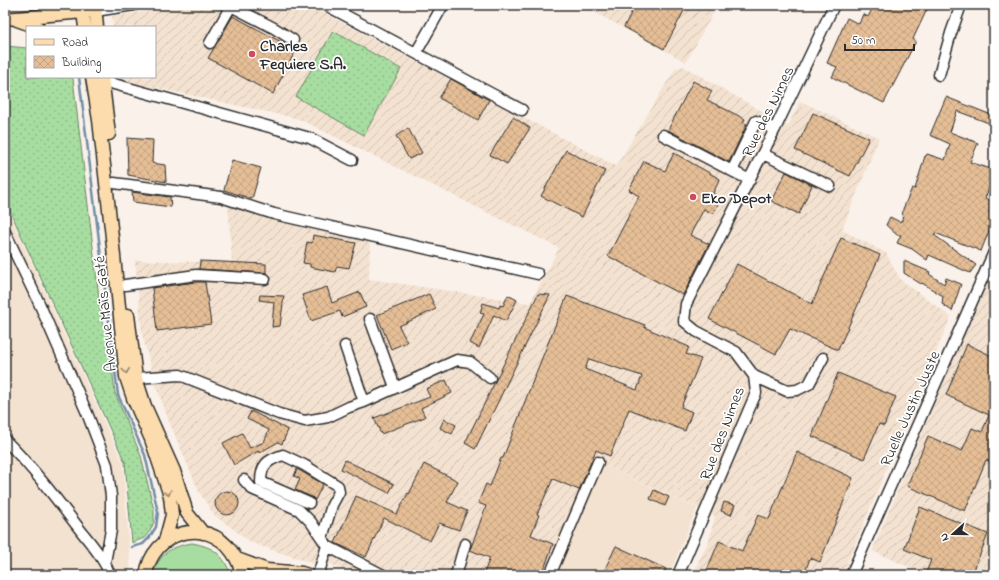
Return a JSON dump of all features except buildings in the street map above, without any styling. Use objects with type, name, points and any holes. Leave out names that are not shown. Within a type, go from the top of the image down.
[{"type":"main road","points":[[82,8],[85,26]]},
{"type":"main road","points":[[10,18],[82,8],[95,8],[97,26]]},
{"type":"main road","points":[[10,18],[34,26]]},
{"type":"main road","name":"Avenue Maïs Gaté","points":[[96,79],[114,184],[136,378],[145,406],[174,471],[187,513],[203,533]]},
{"type":"main road","name":"Avenue Maïs Gaté","points":[[96,79],[126,377],[132,398],[151,439],[170,496],[172,514],[165,541]]},
{"type":"main road","points":[[146,575],[147,566],[154,552],[165,541],[177,535],[190,532],[203,533],[217,538],[228,547],[237,559],[241,575]]},
{"type":"main road","points":[[237,559],[267,570],[302,573],[308,575]]},
{"type":"street","points":[[95,8],[134,5]]},
{"type":"street","points":[[326,5],[522,110]]},
{"type":"street","points":[[416,53],[443,5]]},
{"type":"street","name":"Rue des Nimes","points":[[678,575],[756,393],[754,376],[736,352],[696,331],[684,321],[686,304],[763,154],[834,5]]},
{"type":"street","points":[[939,76],[951,33],[961,5]]},
{"type":"street","points":[[210,43],[226,8],[231,6],[274,28],[293,40]]},
{"type":"street","points":[[96,79],[310,138],[352,160]]},
{"type":"street","points":[[732,171],[756,121],[775,129]]},
{"type":"street","points":[[663,135],[750,180]]},
{"type":"street","points":[[763,154],[830,186]]},
{"type":"street","points":[[114,184],[221,197],[274,214],[538,274]]},
{"type":"street","points":[[5,232],[39,303],[87,413],[107,465],[111,503],[111,530],[105,562]]},
{"type":"street","name":"Ruelle Justin Juste","points":[[851,575],[994,252]]},
{"type":"street","points":[[125,285],[196,275],[265,279]]},
{"type":"street","points":[[370,319],[395,387]]},
{"type":"street","points":[[346,346],[364,402]]},
{"type":"street","points":[[754,376],[787,391],[797,390],[809,384],[823,358]]},
{"type":"street","points":[[136,378],[180,375],[279,414],[305,421],[328,417],[458,360],[470,362],[490,378]]},
{"type":"street","points":[[5,440],[21,456],[105,562],[110,575]]},
{"type":"street","points":[[309,503],[261,482],[262,469],[269,461],[283,455],[304,465],[338,486],[339,492],[332,505],[318,575]]},
{"type":"street","points":[[550,575],[598,462]]},
{"type":"street","points":[[244,480],[252,489],[299,510],[311,522],[325,542],[383,575]]},
{"type":"street","points":[[456,575],[465,544]]},
{"type":"shaded area","points":[[197,5],[309,5],[616,166],[675,69],[683,66],[788,126],[800,101],[879,138],[842,230],[886,253],[900,279],[951,317],[842,575],[692,575],[709,540],[715,516],[604,465],[557,575],[355,575],[317,558],[314,564],[252,543],[214,515],[199,492],[168,419],[156,386],[142,335],[135,260],[232,263],[228,204],[370,238],[369,279],[530,303],[559,248],[299,119],[120,80],[119,78],[156,78],[156,26],[113,26],[112,16]]},
{"type":"shaded area","points":[[581,5],[718,5],[686,62]]},
{"type":"shaded area","points":[[5,204],[123,463],[131,575],[5,575]]},
{"type":"shaded area","points":[[994,264],[994,575],[927,575],[872,551]]},
{"type":"shaded area","points":[[604,465],[697,508],[669,575],[557,575]]},
{"type":"green space","points":[[333,31],[401,69],[364,135],[296,97]]},
{"type":"green space","points":[[5,46],[26,48],[26,78],[73,79],[102,323],[107,326],[115,393],[141,456],[154,510],[154,522],[150,531],[144,538],[132,543],[125,462],[5,200]]},
{"type":"green space","points":[[192,543],[212,549],[217,553],[225,562],[231,575],[152,575],[158,562],[171,549]]},
{"type":"waterway","points":[[79,78],[118,395],[145,455],[158,512],[156,527],[149,538],[143,544],[132,547]]},
{"type":"place","name":"Charles Fequiere S.A.","points":[[252,54]]},
{"type":"place","name":"Eko Depot","points":[[693,197]]}]
